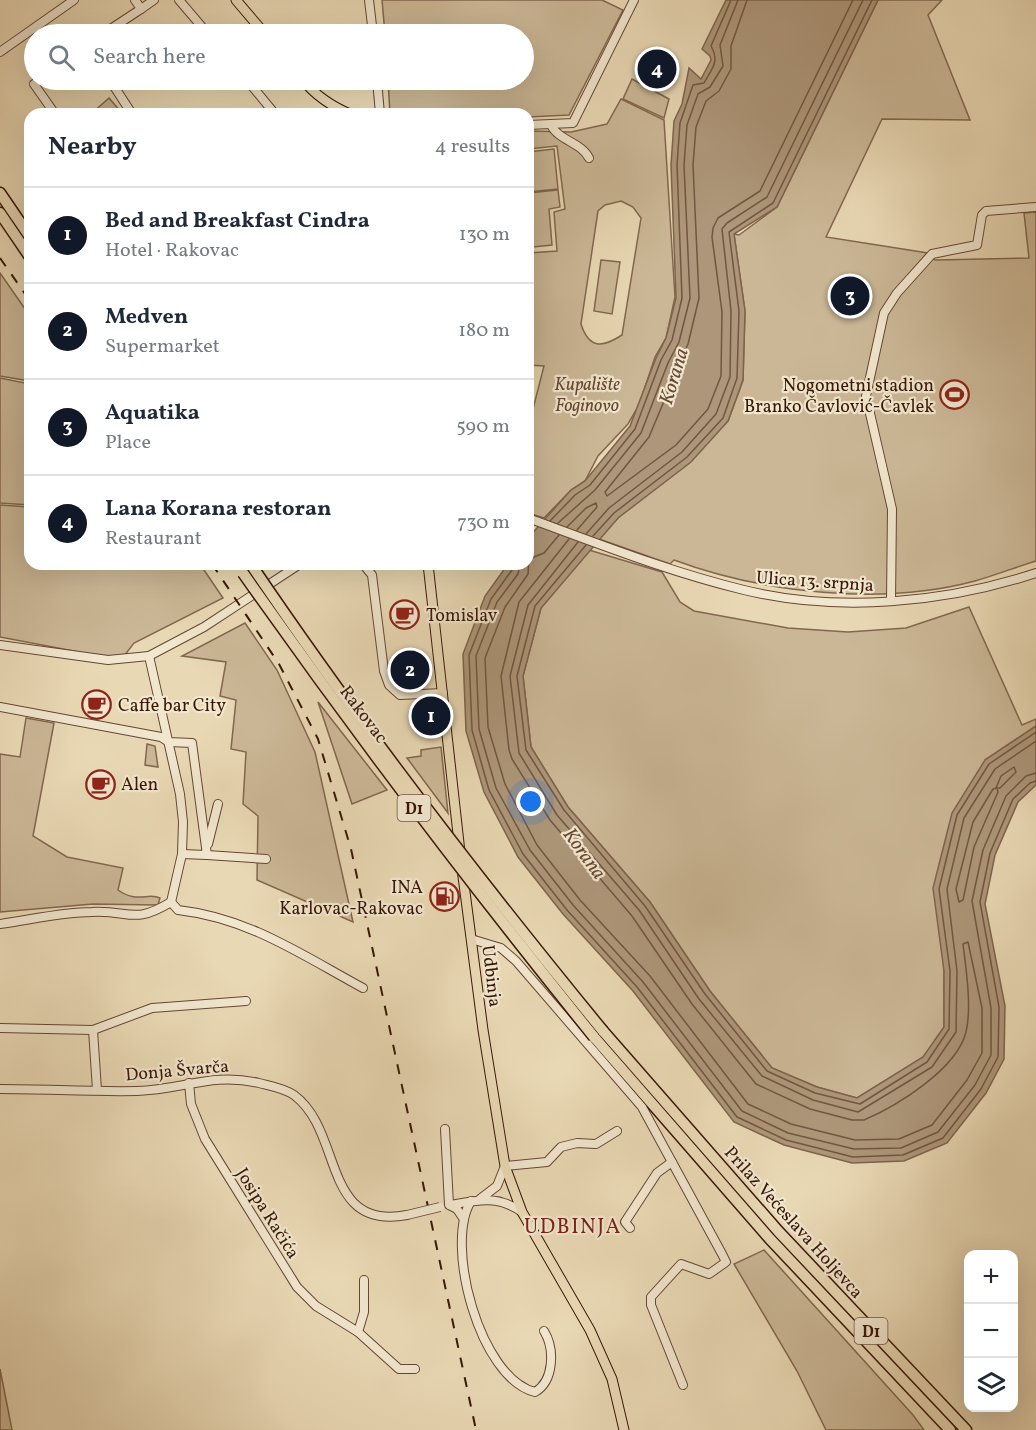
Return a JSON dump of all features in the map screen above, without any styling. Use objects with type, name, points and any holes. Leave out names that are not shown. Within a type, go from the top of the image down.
[{"type":"highway","points":[[0,193],[24,228]]},
{"type":"highway","points":[[0,213],[24,248]]},
{"type":"highway","name":"Rakovac","points":[[248,570],[433,820],[598,1034]]},
{"type":"highway","name":"Prilaz Većeslava Holjevca","points":[[598,1034],[767,1218],[774,1235],[950,1430]]},
{"type":"highway","name":"Prilaz Većeslava Holjevca","points":[[598,1034],[757,1224],[774,1235],[966,1430]]},
{"type":"highway","points":[[934,1414],[945,1430]]},
{"type":"main road","points":[[236,0],[256,24]]},
{"type":"main road","points":[[312,90],[335,108]]},
{"type":"main road","points":[[429,570],[471,939]]},
{"type":"main road","name":"Udbinja","points":[[471,939],[506,1166],[522,1212],[591,1330],[612,1379],[624,1430]]},
{"type":"street","points":[[40,24],[74,0]]},
{"type":"street","points":[[135,0],[141,9]]},
{"type":"street","points":[[120,24],[154,0]]},
{"type":"street","points":[[179,0],[199,24]]},
{"type":"street","points":[[369,0],[372,24]]},
{"type":"street","points":[[534,125],[573,123],[634,0]]},
{"type":"street","points":[[0,52],[24,35]]},
{"type":"street","points":[[38,90],[51,108]]},
{"type":"street","points":[[116,90],[128,108]]},
{"type":"street","points":[[255,90],[270,108]]},
{"type":"street","points":[[378,90],[379,108]]},
{"type":"street","points":[[550,125],[556,134],[583,149],[589,158]]},
{"type":"street","points":[[891,601],[892,509],[866,396],[884,313],[897,293],[932,254],[976,245],[982,215],[986,211],[1036,207]]},
{"type":"street","name":"Ulica 13. srpnja","points":[[534,520],[662,567],[746,591],[778,596],[853,602],[891,601],[988,587],[1036,573]]},
{"type":"street","points":[[0,645],[108,660],[149,656],[204,627],[291,570]]},
{"type":"street","points":[[368,570],[372,575],[384,671],[390,685],[400,695],[443,693]]},
{"type":"street","points":[[0,924],[92,911],[141,916],[152,913],[171,902],[182,854],[183,822],[180,794],[149,656]]},
{"type":"street","points":[[0,707],[161,737],[169,742],[192,743],[206,852]]},
{"type":"street","points":[[206,852],[218,804]]},
{"type":"street","points":[[182,854],[206,852],[267,859]]},
{"type":"street","points":[[171,902],[178,910],[207,913],[251,927],[363,988]]},
{"type":"street","name":"Udbinja","points":[[471,939],[501,948],[516,961],[642,1107],[726,1262],[709,1274],[681,1264],[651,1297],[651,1305],[683,1385]]},
{"type":"street","points":[[0,1028],[93,1030],[152,1008],[246,1001]]},
{"type":"street","points":[[93,1030],[97,1090]]},
{"type":"street","name":"Donja Švarča","points":[[0,1089],[140,1091],[222,1078],[283,1089],[294,1095],[318,1124],[342,1188],[352,1203],[376,1217],[407,1215],[449,1205]]},
{"type":"street","name":"Josipa Račića","points":[[189,1083],[191,1104],[205,1139],[282,1266],[315,1306],[358,1332],[399,1368],[416,1369]]},
{"type":"street","points":[[445,1129],[449,1205]]},
{"type":"street","points":[[480,1199],[497,1186],[506,1166],[547,1162],[561,1148],[577,1143],[596,1144],[617,1131]]},
{"type":"street","points":[[630,1228],[625,1222],[657,1173],[672,1162]]},
{"type":"street","points":[[449,1205],[480,1199],[500,1200],[522,1212]]},
{"type":"street","points":[[471,1201],[463,1218],[467,1294],[475,1320],[502,1370],[510,1380],[535,1392],[542,1388],[549,1374],[552,1354],[550,1340],[544,1331]]},
{"type":"street","points":[[449,1205],[457,1209],[463,1218]]},
{"type":"street","points":[[358,1332],[364,1312],[364,1280]]},
{"type":"green space","points":[[382,0],[602,0],[623,10],[569,115],[534,117],[534,108],[390,108],[389,90],[534,90],[534,24],[384,24]]},
{"type":"green space","points":[[878,0],[942,0],[928,15],[970,120],[882,119],[826,237],[928,253],[935,260],[1029,258],[1024,213],[1036,212],[1036,561],[975,581],[939,589],[862,594],[784,588],[746,581],[674,560],[670,564],[599,539],[618,518],[728,421],[743,380],[745,311],[734,234],[739,235],[777,207]]},
{"type":"green space","points":[[632,79],[669,99],[664,118],[623,99]]},
{"type":"green space","points":[[109,98],[118,108],[98,108]]},
{"type":"green space","name":"Kupalište Foginovo","points":[[621,99],[664,120],[675,297],[666,338],[655,357],[639,405],[628,424],[598,456],[585,481],[571,490],[544,518],[534,515],[534,405],[544,366],[534,365],[534,253],[557,251],[554,212],[565,209],[557,146],[534,148],[534,131],[571,132],[607,124]],"holes":[[[621,201],[633,207],[641,218],[622,335],[608,342],[597,344],[588,338],[581,324],[598,211],[605,205]]]},
{"type":"green space","points":[[554,149],[558,189],[534,191],[534,151]]},
{"type":"green space","points":[[558,190],[560,207],[549,209],[552,245],[534,247],[534,192]]},
{"type":"green space","points":[[601,260],[620,262],[612,314],[594,311]]},
{"type":"green space","points":[[0,273],[24,307],[24,380],[0,376]]},
{"type":"green space","points":[[0,378],[24,383],[24,505],[0,503]]},
{"type":"green space","points":[[0,505],[24,507],[24,570],[204,570],[223,598],[134,643],[121,660],[0,637]]},
{"type":"green space","points":[[589,550],[662,572],[680,602],[694,611],[788,628],[848,632],[906,628],[969,607],[1022,725],[1036,719],[1036,726],[985,760],[944,971],[944,1027],[924,1057],[857,1098],[817,1087],[772,1068],[710,991],[650,902],[568,807],[531,747],[523,676],[541,608]]},
{"type":"green space","points":[[245,623],[277,670],[315,752],[353,922],[257,880],[258,816],[243,804],[246,752],[231,749],[236,700],[220,696],[226,662],[182,656]]},
{"type":"green space","points":[[318,702],[387,790],[352,804]]},
{"type":"green space","points":[[26,718],[54,723],[33,836],[67,857],[123,868],[118,890],[131,896],[160,898],[158,905],[93,904],[0,912],[0,754],[20,757]]},
{"type":"green space","points":[[147,744],[155,746],[158,767],[145,765]]},
{"type":"green space","points":[[441,747],[448,813],[407,758],[421,756],[421,750]]},
{"type":"green space","points":[[764,1250],[924,1430],[826,1430],[797,1371],[734,1264]]},
{"type":"green space","points":[[0,1369],[12,1430],[0,1430]]},
{"type":"water","name":"Korana","points":[[726,0],[878,0],[777,207],[734,234],[745,311],[743,380],[728,421],[691,462],[618,518],[541,608],[523,676],[531,747],[568,807],[650,902],[710,991],[772,1068],[817,1087],[857,1098],[923,1057],[944,1027],[944,971],[933,888],[952,813],[985,760],[1036,726],[1036,785],[1018,802],[995,855],[985,904],[1005,1006],[1004,1059],[986,1093],[947,1143],[904,1161],[852,1163],[784,1145],[734,1122],[633,991],[563,914],[518,857],[484,792],[466,731],[463,654],[485,596],[504,570],[534,570],[534,531],[571,490],[585,481],[630,426],[666,338],[676,298],[671,165],[674,121],[682,104],[689,68],[701,79],[711,60],[702,49]]},
{"type":"railway","points":[[0,258],[24,292]]},
{"type":"railway","points":[[216,570],[279,664],[318,739],[351,849],[476,1430]]},
{"type":"place","name":"Lana Korana restoran","points":[[657,69]]},
{"type":"place","name":"Aquatika","points":[[850,296]]},
{"type":"place","name":"Nogometni stadion Branko Čavlović-Čavlek","points":[[955,395]]},
{"type":"place","name":"Tomislav","points":[[405,615]]},
{"type":"place","name":"Medven","points":[[410,670]]},
{"type":"place","name":"Caffe bar City","points":[[97,705]]},
{"type":"place","name":"Bed and Breakfast Cindra","points":[[431,716]]},
{"type":"place","name":"Alen","points":[[100,784]]},
{"type":"place","name":"INA Karlovac-Rakovac","points":[[444,897]]},
{"type":"district","name":"UDBINJA","points":[[573,1226]]}]
